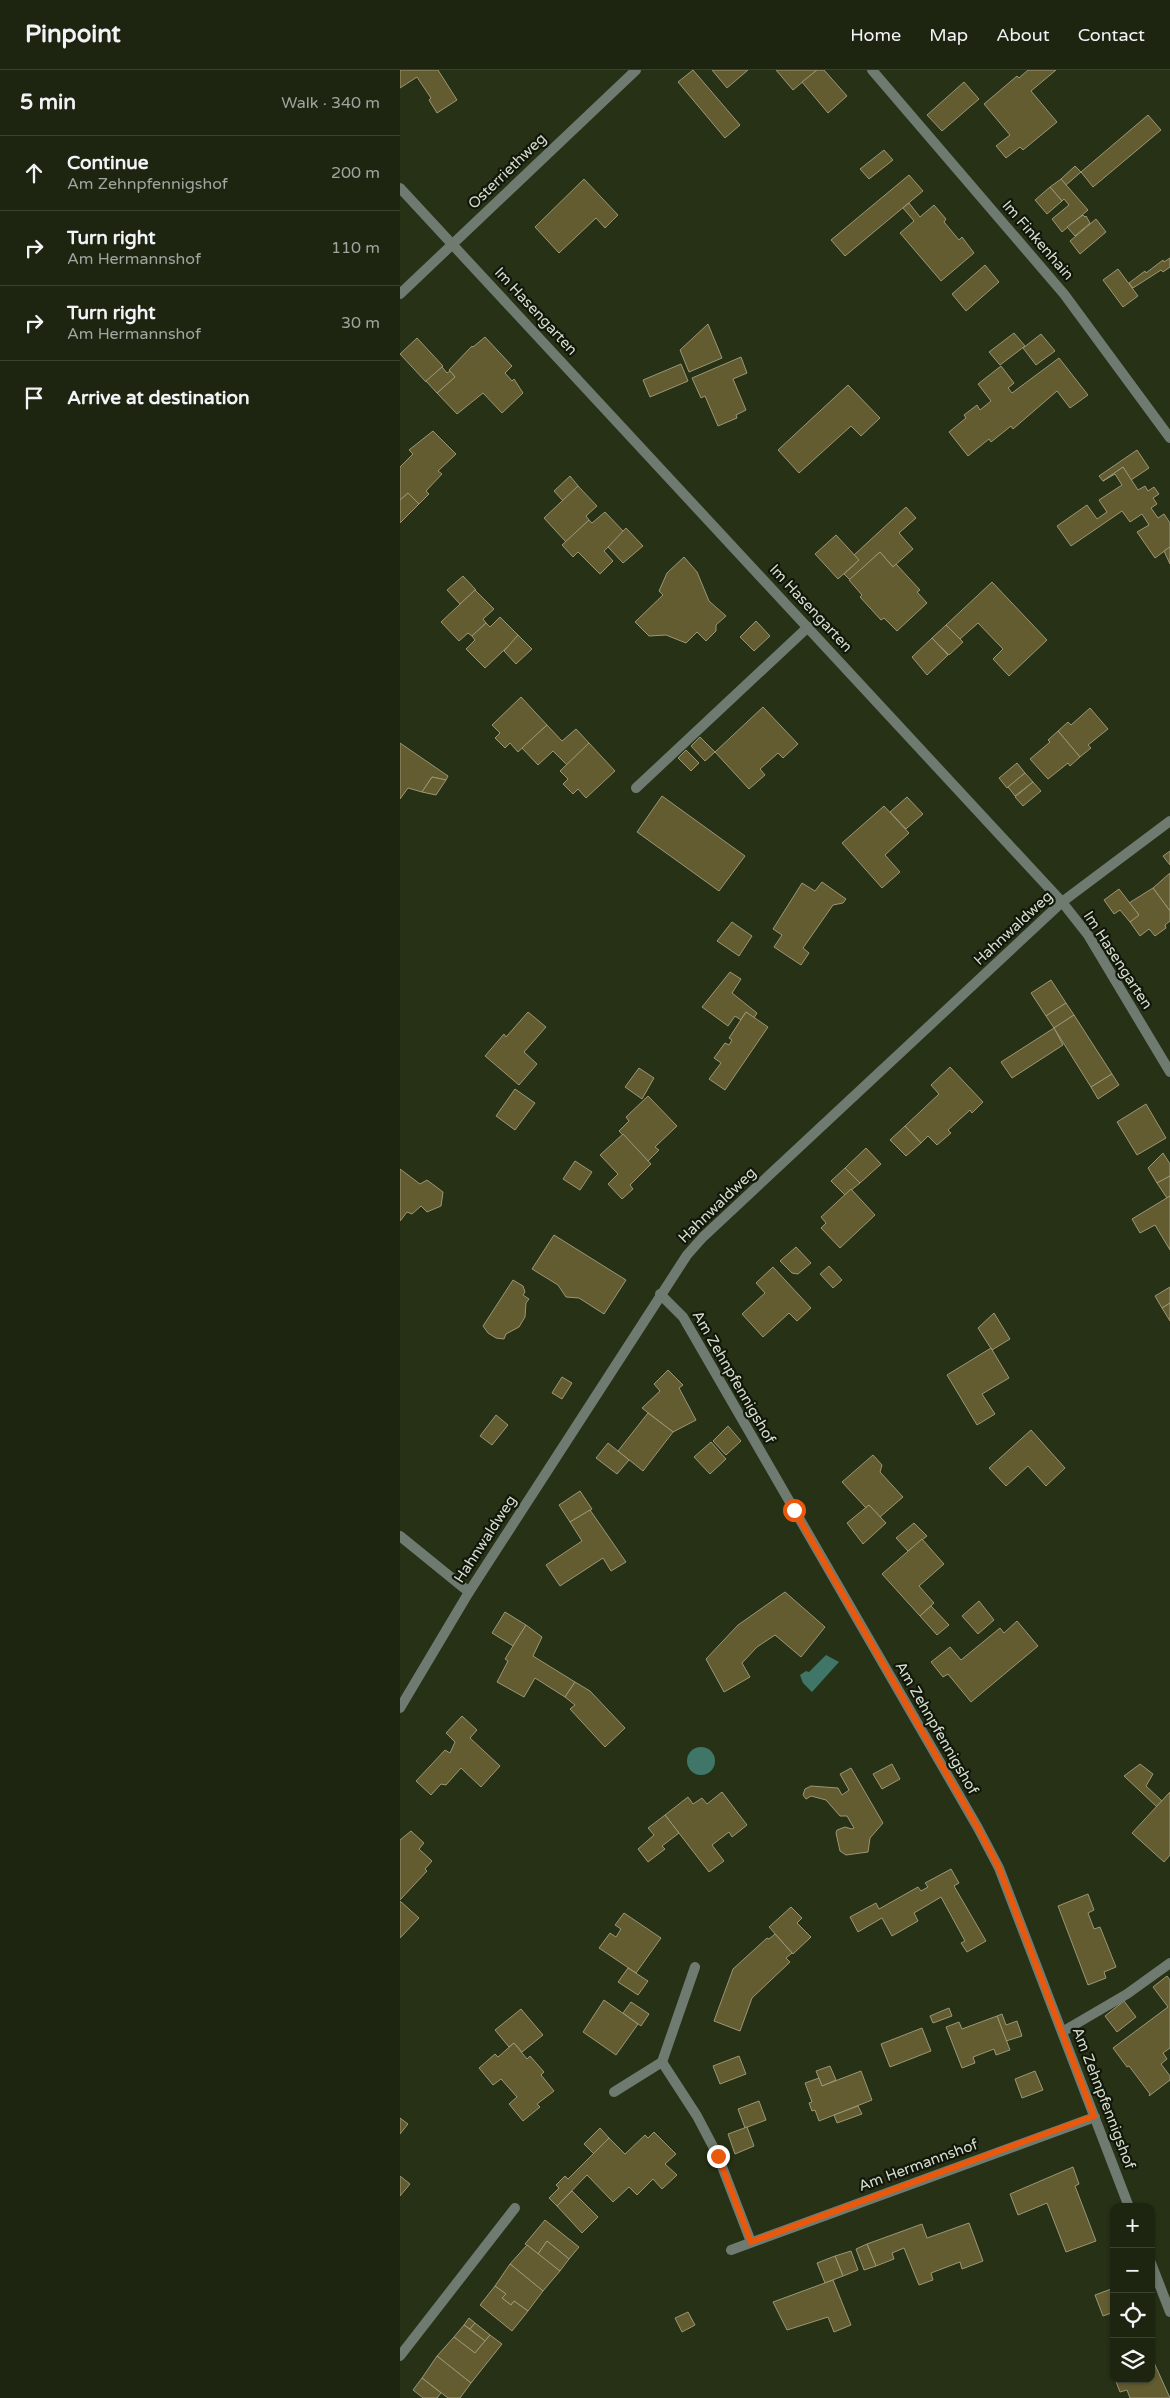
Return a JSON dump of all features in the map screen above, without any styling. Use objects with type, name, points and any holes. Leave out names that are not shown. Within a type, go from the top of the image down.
[{"type":"street","name":"Osterriethweg","points":[[400,294],[636,70]]},
{"type":"street","name":"Im Finkenhain","points":[[872,70],[1064,294],[1170,438]]},
{"type":"street","name":"Im Hasengarten","points":[[400,188],[1062,902],[1088,935],[1170,1072]]},
{"type":"street","points":[[636,788],[808,627]]},
{"type":"street","name":"Hahnwaldweg","points":[[400,1708],[469,1592],[687,1255],[704,1236],[1062,902],[1170,821]]},
{"type":"street","name":"Am Zehnpfennigshof","points":[[660,1294],[683,1317],[978,1828],[999,1868],[1128,2203]]},
{"type":"street","points":[[400,1536],[469,1592]]},
{"type":"street","points":[[1062,2032],[1127,1994],[1170,1964]]},
{"type":"street","points":[[614,2092],[662,2062],[695,1968]]},
{"type":"street","points":[[662,2062],[698,2116],[718,2156],[751,2242]]},
{"type":"street","name":"Am Hermannshof","points":[[731,2250],[1094,2116]]},
{"type":"street","points":[[400,2356],[515,2208]]},
{"type":"street","points":[[1155,2273],[1170,2312]]},
{"type":"water","points":[[826,1655],[839,1662],[812,1692],[803,1683],[800,1675],[806,1671],[809,1672]]},
{"type":"water","points":[[701,1747],[711,1751],[715,1761],[711,1771],[701,1775],[691,1771],[687,1761],[691,1751]]},
{"type":"building","points":[[400,70],[438,70],[457,100],[437,113],[429,100],[431,98],[417,77],[400,88]]},
{"type":"building","points":[[693,70],[740,125],[725,138],[678,82]]},
{"type":"building","points":[[712,70],[748,70],[727,88]]},
{"type":"building","points":[[776,70],[817,70],[793,90]]},
{"type":"building","points":[[817,70],[824,70],[847,96],[828,113],[802,82]]},
{"type":"building","points":[[1028,70],[1056,70],[1031,91],[1057,122],[1023,150],[1020,147],[1006,158],[996,146],[1010,135],[984,104],[1017,76],[1019,78]]},
{"type":"building","points":[[964,82],[979,99],[942,131],[927,115]]},
{"type":"building","points":[[1148,115],[1161,130],[1093,187],[1081,172]]},
{"type":"building","points":[[884,150],[893,160],[869,179],[860,169]]},
{"type":"building","points":[[1075,166],[1081,172],[1066,185],[1061,179]]},
{"type":"building","points":[[909,175],[923,191],[845,256],[831,240]]},
{"type":"building","points":[[584,179],[618,215],[605,228],[596,218],[559,253],[535,227]]},
{"type":"building","points":[[1061,179],[1088,210],[1062,232],[1052,219],[1069,205],[1064,199],[1062,201],[1050,187]]},
{"type":"building","points":[[1050,187],[1062,201],[1047,214],[1035,200]]},
{"type":"building","points":[[909,203],[920,217],[934,205],[946,219],[944,222],[959,240],[962,237],[974,253],[941,281],[900,233],[914,221],[903,208]]},
{"type":"building","points":[[1083,215],[1086,216],[1090,223],[1075,236],[1067,227]]},
{"type":"building","points":[[1096,219],[1106,232],[1080,254],[1070,241]]},
{"type":"building","points":[[1170,258],[1170,267],[1163,272],[1161,270],[1133,288],[1129,283],[1163,260],[1164,262]]},
{"type":"building","points":[[985,265],[999,282],[966,311],[952,294]]},
{"type":"building","points":[[1118,269],[1138,296],[1123,307],[1103,280]]},
{"type":"building","points":[[708,324],[722,358],[689,372],[680,350]]},
{"type":"building","points":[[1014,333],[1025,346],[1000,365],[989,352]]},
{"type":"building","points":[[1041,334],[1055,351],[1036,365],[1023,348]]},
{"type":"building","points":[[485,337],[512,366],[505,373],[512,381],[514,379],[523,393],[502,413],[483,393],[457,414],[437,393],[455,377],[449,370],[472,346]]},
{"type":"building","points":[[417,338],[443,366],[426,382],[400,354]]},
{"type":"building","points":[[741,357],[747,373],[733,379],[746,410],[736,415],[737,418],[718,426],[705,396],[701,398],[692,378]]},
{"type":"building","points":[[1059,358],[1088,395],[1070,408],[1057,391],[1013,429],[1011,426],[991,442],[989,439],[968,456],[949,432],[966,418],[964,415],[977,405],[980,410],[991,401],[978,384],[1001,366],[1014,383],[1008,388],[1012,393]]},
{"type":"building","points":[[681,364],[688,381],[650,397],[643,380]]},
{"type":"building","points":[[442,367],[447,373],[450,371],[455,377],[437,393],[426,381]]},
{"type":"building","points":[[848,385],[880,418],[861,436],[851,426],[799,473],[778,450]]},
{"type":"building","points":[[433,431],[456,454],[438,471],[442,474],[426,491],[429,494],[419,504],[408,493],[400,500],[400,467],[413,454],[409,450]]},
{"type":"building","points":[[1137,450],[1149,468],[1131,480],[1123,467],[1103,481],[1099,476]]},
{"type":"building","points":[[1123,467],[1138,490],[1145,486],[1148,491],[1154,487],[1159,494],[1153,498],[1157,504],[1151,508],[1158,518],[1164,514],[1170,523],[1170,547],[1155,558],[1137,532],[1149,525],[1142,514],[1130,522],[1122,511],[1071,546],[1057,526],[1087,505],[1097,519],[1107,512],[1099,500],[1122,485],[1115,474],[1103,481]]},
{"type":"building","points":[[570,476],[579,487],[563,501],[554,491]]},
{"type":"building","points":[[578,486],[597,506],[586,516],[589,520],[566,542],[544,518]]},
{"type":"building","points":[[408,493],[419,504],[400,523],[400,500]]},
{"type":"building","points":[[906,507],[916,518],[899,533],[913,549],[893,567],[880,552],[850,580],[844,574],[859,560],[854,555]]},
{"type":"building","points":[[605,512],[624,532],[604,551],[613,561],[600,574],[578,552],[573,557],[562,545],[589,520],[592,523]]},
{"type":"building","points":[[626,528],[643,546],[623,563],[608,547]]},
{"type":"building","points":[[836,535],[859,560],[838,579],[815,554]]},
{"type":"building","points":[[1170,547],[1170,564],[1164,551]]},
{"type":"building","points":[[880,552],[893,567],[896,564],[920,590],[917,592],[927,603],[897,631],[884,618],[881,620],[860,597],[862,595],[849,580]]},
{"type":"building","points":[[684,557],[697,572],[709,601],[726,616],[716,625],[716,631],[706,641],[697,632],[686,643],[666,635],[649,636],[635,622],[663,595],[659,591],[667,573]]},
{"type":"building","points":[[463,576],[476,590],[460,604],[447,590]]},
{"type":"building","points":[[992,582],[1047,640],[1009,676],[993,659],[1003,649],[978,623],[960,639],[946,625]]},
{"type":"building","points":[[475,590],[494,609],[483,619],[486,623],[472,636],[468,633],[459,641],[441,622]]},
{"type":"building","points":[[500,617],[519,636],[485,668],[466,649],[475,640],[472,636],[486,623],[490,627]]},
{"type":"building","points":[[756,621],[770,636],[754,651],[740,637]]},
{"type":"building","points":[[946,625],[963,642],[949,655],[932,638]]},
{"type":"building","points":[[518,635],[532,649],[516,664],[504,651]]},
{"type":"building","points":[[932,638],[948,655],[927,675],[912,657]]},
{"type":"building","points":[[521,697],[547,725],[518,752],[510,743],[505,748],[495,738],[500,733],[492,725]]},
{"type":"building","points":[[763,707],[798,744],[783,758],[778,753],[760,769],[765,775],[749,789],[715,752]]},
{"type":"building","points":[[1090,708],[1108,729],[1088,745],[1091,748],[1080,757],[1058,731],[1068,722],[1071,725]]},
{"type":"building","points":[[547,725],[562,741],[576,729],[589,743],[567,765],[553,751],[538,765],[522,748]]},
{"type":"building","points":[[1058,731],[1080,757],[1070,766],[1068,763],[1048,779],[1030,759],[1050,742],[1048,740]]},
{"type":"building","points":[[700,737],[715,752],[705,761],[691,746]]},
{"type":"building","points":[[400,743],[448,776],[446,780],[432,777],[422,792],[408,788],[400,799]]},
{"type":"building","points":[[589,743],[615,771],[586,798],[578,789],[573,794],[563,784],[568,779],[560,771]]},
{"type":"building","points":[[686,750],[699,763],[691,771],[678,758]]},
{"type":"building","points":[[1017,763],[1025,773],[1007,788],[999,778]]},
{"type":"building","points":[[1025,773],[1033,782],[1015,796],[1008,787]]},
{"type":"building","points":[[432,777],[446,780],[436,795],[422,792]]},
{"type":"building","points":[[1033,782],[1041,791],[1023,806],[1015,797]]},
{"type":"building","points":[[662,796],[745,856],[719,891],[637,832]]},
{"type":"building","points":[[907,797],[923,814],[906,829],[890,812]]},
{"type":"building","points":[[884,806],[909,833],[885,855],[900,872],[882,888],[842,843]]},
{"type":"building","points":[[1170,851],[1170,865],[1163,856]]},
{"type":"building","points":[[1170,873],[1170,911],[1153,888]]},
{"type":"building","points":[[822,882],[846,899],[843,903],[833,905],[803,948],[809,953],[801,965],[774,947],[782,935],[773,929],[802,883],[815,891]]},
{"type":"building","points":[[1153,888],[1170,911],[1170,921],[1165,925],[1166,928],[1155,936],[1149,929],[1140,936],[1130,922],[1139,915],[1129,903]]},
{"type":"building","points":[[1119,889],[1139,915],[1130,922],[1120,910],[1114,914],[1104,900]]},
{"type":"building","points":[[732,922],[752,936],[739,956],[717,941]]},
{"type":"building","points":[[730,972],[741,979],[732,993],[757,1013],[754,1018],[746,1012],[741,1020],[735,1016],[728,1026],[702,1007]]},
{"type":"building","points":[[1051,980],[1066,1003],[1046,1016],[1031,993]]},
{"type":"building","points":[[1066,1003],[1074,1015],[1054,1028],[1046,1016]]},
{"type":"building","points":[[528,1012],[546,1027],[524,1052],[537,1064],[519,1085],[485,1056],[504,1034],[506,1037]]},
{"type":"building","points":[[746,1012],[768,1027],[725,1090],[709,1079],[721,1063],[714,1058],[725,1043],[729,1045],[732,1040],[729,1038]]},
{"type":"building","points":[[1074,1015],[1112,1074],[1091,1087],[1054,1028]]},
{"type":"building","points":[[1054,1028],[1063,1045],[1012,1078],[1001,1062]]},
{"type":"building","points":[[950,1067],[983,1102],[972,1113],[970,1110],[948,1130],[951,1133],[937,1145],[928,1136],[921,1143],[905,1126],[939,1094],[931,1085]]},
{"type":"building","points":[[639,1068],[654,1078],[642,1099],[625,1087]]},
{"type":"building","points":[[1112,1074],[1119,1085],[1098,1099],[1091,1087]]},
{"type":"building","points":[[515,1089],[535,1103],[515,1130],[496,1116]]},
{"type":"building","points":[[648,1096],[677,1126],[655,1147],[659,1150],[648,1161],[619,1131],[629,1121],[626,1117]]},
{"type":"building","points":[[1146,1104],[1166,1138],[1137,1155],[1117,1122]]},
{"type":"building","points":[[905,1126],[921,1143],[906,1156],[890,1140]]},
{"type":"building","points":[[623,1134],[651,1164],[630,1185],[633,1189],[622,1199],[608,1184],[618,1174],[600,1155]]},
{"type":"building","points":[[866,1148],[881,1164],[860,1183],[845,1168]]},
{"type":"building","points":[[1163,1153],[1170,1164],[1170,1176],[1157,1183],[1148,1168]]},
{"type":"building","points":[[575,1161],[592,1172],[580,1190],[563,1179]]},
{"type":"building","points":[[845,1168],[860,1183],[845,1195],[831,1181]]},
{"type":"building","points":[[400,1169],[420,1184],[427,1180],[443,1192],[441,1206],[427,1212],[421,1206],[412,1214],[407,1212],[400,1221]]},
{"type":"building","points":[[1170,1176],[1170,1196],[1167,1198],[1157,1183]]},
{"type":"building","points":[[851,1189],[875,1215],[840,1248],[821,1228],[826,1223],[821,1217]]},
{"type":"building","points":[[1170,1196],[1170,1250],[1155,1225],[1140,1233],[1132,1219]]},
{"type":"building","points":[[554,1235],[626,1280],[604,1314],[579,1298],[566,1297],[558,1285],[532,1269]]},
{"type":"building","points":[[796,1247],[811,1263],[798,1274],[792,1273],[780,1261]]},
{"type":"building","points":[[829,1266],[842,1280],[833,1288],[820,1274]]},
{"type":"building","points":[[773,1267],[811,1308],[797,1321],[789,1313],[763,1337],[742,1314],[765,1293],[756,1283]]},
{"type":"building","points":[[513,1280],[523,1286],[525,1292],[523,1295],[529,1299],[526,1303],[525,1317],[519,1327],[506,1334],[504,1339],[496,1338],[488,1333],[483,1326]]},
{"type":"building","points":[[1170,1287],[1170,1303],[1162,1308],[1155,1296]]},
{"type":"building","points":[[1170,1303],[1170,1321],[1162,1308]]},
{"type":"building","points":[[994,1313],[1010,1339],[992,1350],[978,1328]]},
{"type":"building","points":[[991,1348],[1009,1378],[982,1394],[995,1414],[977,1425],[947,1375]]},
{"type":"building","points":[[668,1370],[683,1385],[679,1388],[696,1420],[673,1432],[642,1408],[660,1391],[654,1384]]},
{"type":"building","points":[[562,1377],[572,1383],[562,1399],[552,1393]]},
{"type":"building","points":[[648,1413],[673,1432],[643,1471],[618,1451]]},
{"type":"building","points":[[496,1415],[508,1425],[492,1445],[480,1436]]},
{"type":"building","points":[[728,1426],[741,1441],[726,1455],[713,1441]]},
{"type":"building","points":[[1031,1430],[1065,1468],[1046,1486],[1028,1466],[1006,1486],[989,1468]]},
{"type":"building","points":[[711,1442],[726,1459],[710,1474],[694,1457]]},
{"type":"building","points":[[608,1443],[629,1460],[617,1474],[596,1458]]},
{"type":"building","points":[[873,1455],[882,1465],[880,1472],[903,1497],[880,1517],[869,1505],[866,1508],[842,1482]]},
{"type":"building","points":[[580,1491],[592,1509],[570,1522],[559,1505]]},
{"type":"building","points":[[869,1505],[886,1523],[863,1544],[847,1523]]},
{"type":"building","points":[[590,1510],[626,1562],[611,1571],[603,1558],[560,1586],[546,1565],[582,1541],[570,1522]]},
{"type":"building","points":[[914,1523],[927,1536],[908,1551],[896,1538]]},
{"type":"building","points":[[922,1539],[944,1564],[919,1586],[934,1603],[920,1616],[882,1574]]},
{"type":"building","points":[[785,1592],[825,1627],[801,1657],[775,1635],[757,1647],[742,1663],[750,1677],[724,1692],[706,1659],[738,1625]]},
{"type":"building","points":[[979,1601],[994,1620],[978,1634],[962,1616]]},
{"type":"building","points":[[931,1606],[949,1625],[937,1635],[920,1616]]},
{"type":"building","points":[[505,1612],[526,1625],[513,1646],[492,1633]]},
{"type":"building","points":[[1017,1621],[1038,1646],[971,1702],[948,1674],[943,1677],[931,1662],[950,1647],[961,1660],[1000,1628],[1004,1633]]},
{"type":"building","points":[[526,1625],[542,1637],[533,1656],[575,1682],[565,1697],[535,1678],[524,1697],[497,1682],[508,1661],[505,1659]]},
{"type":"building","points":[[575,1682],[590,1691],[625,1728],[605,1747],[570,1709],[575,1705],[565,1697]]},
{"type":"building","points":[[462,1716],[477,1730],[470,1738],[500,1766],[481,1787],[461,1768],[446,1785],[441,1784],[431,1795],[416,1781],[445,1750],[450,1753],[455,1742],[446,1733]]},
{"type":"building","points":[[892,1764],[900,1779],[882,1789],[873,1774]]},
{"type":"building","points":[[1140,1764],[1153,1774],[1146,1786],[1162,1801],[1157,1807],[1124,1776]]},
{"type":"building","points":[[851,1768],[883,1823],[870,1838],[868,1852],[846,1855],[840,1851],[836,1833],[837,1830],[845,1827],[854,1828],[847,1816],[840,1816],[826,1800],[811,1796],[806,1799],[803,1795],[805,1789],[811,1786],[838,1788],[842,1795],[849,1790],[840,1774]]},
{"type":"building","points":[[722,1792],[747,1825],[732,1837],[729,1832],[712,1845],[724,1861],[709,1872],[665,1815],[688,1797],[693,1804],[702,1798],[707,1804]]},
{"type":"building","points":[[1170,1792],[1170,1855],[1164,1862],[1132,1833]]},
{"type":"building","points":[[665,1815],[679,1833],[662,1846],[665,1849],[648,1862],[638,1849],[654,1835],[648,1828]]},
{"type":"building","points":[[411,1831],[424,1843],[419,1849],[432,1861],[425,1869],[427,1871],[400,1900],[400,1840]]},
{"type":"building","points":[[951,1869],[959,1883],[954,1886],[986,1941],[967,1952],[961,1943],[965,1941],[941,1897],[914,1913],[918,1921],[892,1936],[882,1918],[858,1932],[850,1917],[876,1903],[879,1909],[918,1887],[921,1891],[928,1887],[925,1883]]},
{"type":"building","points":[[1088,1894],[1094,1910],[1088,1913],[1094,1929],[1100,1927],[1116,1967],[1104,1972],[1106,1978],[1088,1985],[1058,1906]]},
{"type":"building","points":[[400,1901],[419,1918],[400,1938]]},
{"type":"building","points":[[791,1907],[802,1918],[797,1923],[811,1937],[793,1954],[769,1927]]},
{"type":"building","points":[[624,1913],[661,1938],[636,1973],[599,1948],[610,1933],[616,1937],[621,1929],[615,1925]]},
{"type":"building","points":[[775,1934],[792,1953],[786,1958],[790,1962],[752,1998],[740,2031],[714,2021],[733,1969],[767,1938],[769,1939]]},
{"type":"building","points":[[628,1968],[648,1981],[638,1995],[618,1982]]},
{"type":"building","points":[[1167,1976],[1170,1980],[1170,2048],[1163,2053],[1167,2059],[1161,2064],[1170,2076],[1170,2080],[1149,2096],[1150,2094],[1129,2066],[1127,2067],[1113,2048],[1168,2007],[1153,1987]]},
{"type":"building","points":[[604,2000],[638,2024],[616,2055],[583,2032]]},
{"type":"building","points":[[1124,2001],[1136,2017],[1117,2032],[1105,2016]]},
{"type":"building","points":[[631,2002],[649,2014],[641,2026],[623,2013]]},
{"type":"building","points":[[949,2008],[952,2016],[933,2023],[930,2016]]},
{"type":"building","points":[[521,2009],[543,2035],[522,2052],[514,2043],[509,2047],[495,2030]]},
{"type":"building","points":[[1002,2014],[1006,2025],[1017,2021],[1022,2036],[1006,2041],[997,2016]]},
{"type":"building","points":[[997,2016],[1010,2050],[996,2055],[994,2049],[973,2057],[975,2063],[962,2068],[946,2027],[959,2022],[962,2029]]},
{"type":"building","points":[[922,2028],[931,2051],[890,2067],[881,2044]]},
{"type":"building","points":[[514,2043],[527,2059],[530,2056],[544,2072],[541,2075],[554,2091],[537,2104],[540,2107],[523,2121],[509,2104],[517,2097],[501,2079],[493,2085],[479,2068],[495,2054],[498,2057]]},
{"type":"building","points":[[739,2056],[746,2074],[720,2084],[713,2066]]},
{"type":"building","points":[[830,2066],[836,2080],[822,2086],[816,2071]]},
{"type":"building","points":[[861,2071],[872,2100],[819,2121],[815,2110],[812,2111],[809,2103],[812,2102],[805,2083],[819,2078],[822,2086]]},
{"type":"building","points":[[1035,2071],[1043,2090],[1022,2098],[1015,2079]]},
{"type":"building","points":[[759,2101],[766,2120],[745,2128],[738,2109]]},
{"type":"building","points":[[858,2106],[862,2114],[837,2123],[834,2115]]},
{"type":"building","points":[[400,2118],[408,2124],[400,2134]]},
{"type":"building","points":[[747,2127],[754,2146],[735,2154],[728,2134]]},
{"type":"building","points":[[600,2128],[609,2138],[594,2154],[584,2144]]},
{"type":"building","points":[[654,2132],[676,2154],[665,2164],[677,2175],[662,2189],[653,2179],[637,2195],[629,2187],[613,2202],[587,2175],[557,2206],[549,2198],[559,2188],[556,2185],[565,2176],[568,2179],[609,2138],[625,2154],[645,2135],[648,2138]]},
{"type":"building","points":[[1073,2167],[1079,2184],[1075,2186],[1096,2241],[1066,2252],[1047,2203],[1018,2215],[1010,2194]]},
{"type":"building","points":[[400,2176],[410,2184],[400,2196]]},
{"type":"building","points":[[572,2191],[598,2217],[582,2233],[557,2206]]},
{"type":"building","points":[[545,2220],[579,2247],[569,2259],[547,2241],[538,2254],[525,2244]]},
{"type":"building","points":[[969,2223],[983,2261],[962,2269],[960,2262],[931,2273],[933,2280],[919,2285],[904,2248],[892,2253],[894,2259],[876,2266],[867,2244],[922,2224],[927,2238]]},
{"type":"building","points":[[547,2241],[569,2259],[560,2271],[538,2254]]},
{"type":"building","points":[[867,2244],[876,2266],[864,2270],[856,2249]]},
{"type":"building","points":[[527,2245],[560,2271],[543,2291],[510,2264]]},
{"type":"building","points":[[851,2251],[858,2270],[843,2276],[835,2256]]},
{"type":"building","points":[[835,2256],[843,2276],[825,2283],[817,2263]]},
{"type":"building","points":[[510,2264],[543,2291],[528,2311],[514,2301],[511,2305],[502,2298],[506,2294],[495,2286]]},
{"type":"building","points":[[833,2280],[851,2325],[834,2332],[828,2317],[787,2330],[773,2302]]},
{"type":"building","points":[[495,2286],[506,2294],[502,2298],[511,2305],[514,2301],[528,2311],[512,2331],[480,2305]]},
{"type":"building","points":[[1110,2289],[1110,2313],[1103,2316],[1095,2295]]},
{"type":"building","points":[[688,2312],[695,2325],[682,2332],[675,2318]]},
{"type":"building","points":[[469,2318],[475,2323],[470,2329],[464,2325]]},
{"type":"building","points":[[475,2323],[490,2335],[485,2341],[470,2329]]},
{"type":"building","points":[[464,2325],[485,2341],[475,2353],[454,2337]]},
{"type":"building","points":[[490,2335],[502,2344],[471,2383],[437,2356],[454,2337],[475,2353]]},
{"type":"building","points":[[437,2356],[471,2383],[460,2398],[448,2398],[422,2378]]},
{"type":"building","points":[[1155,2365],[1170,2398],[1130,2398],[1127,2390],[1120,2392],[1117,2383],[1155,2383]]},
{"type":"building","points":[[422,2378],[441,2393],[437,2398],[423,2398],[413,2390]]},
{"type":"route","points":[[718,2156],[751,2242],[1094,2116],[999,1868],[978,1828],[794,1510]]}]
